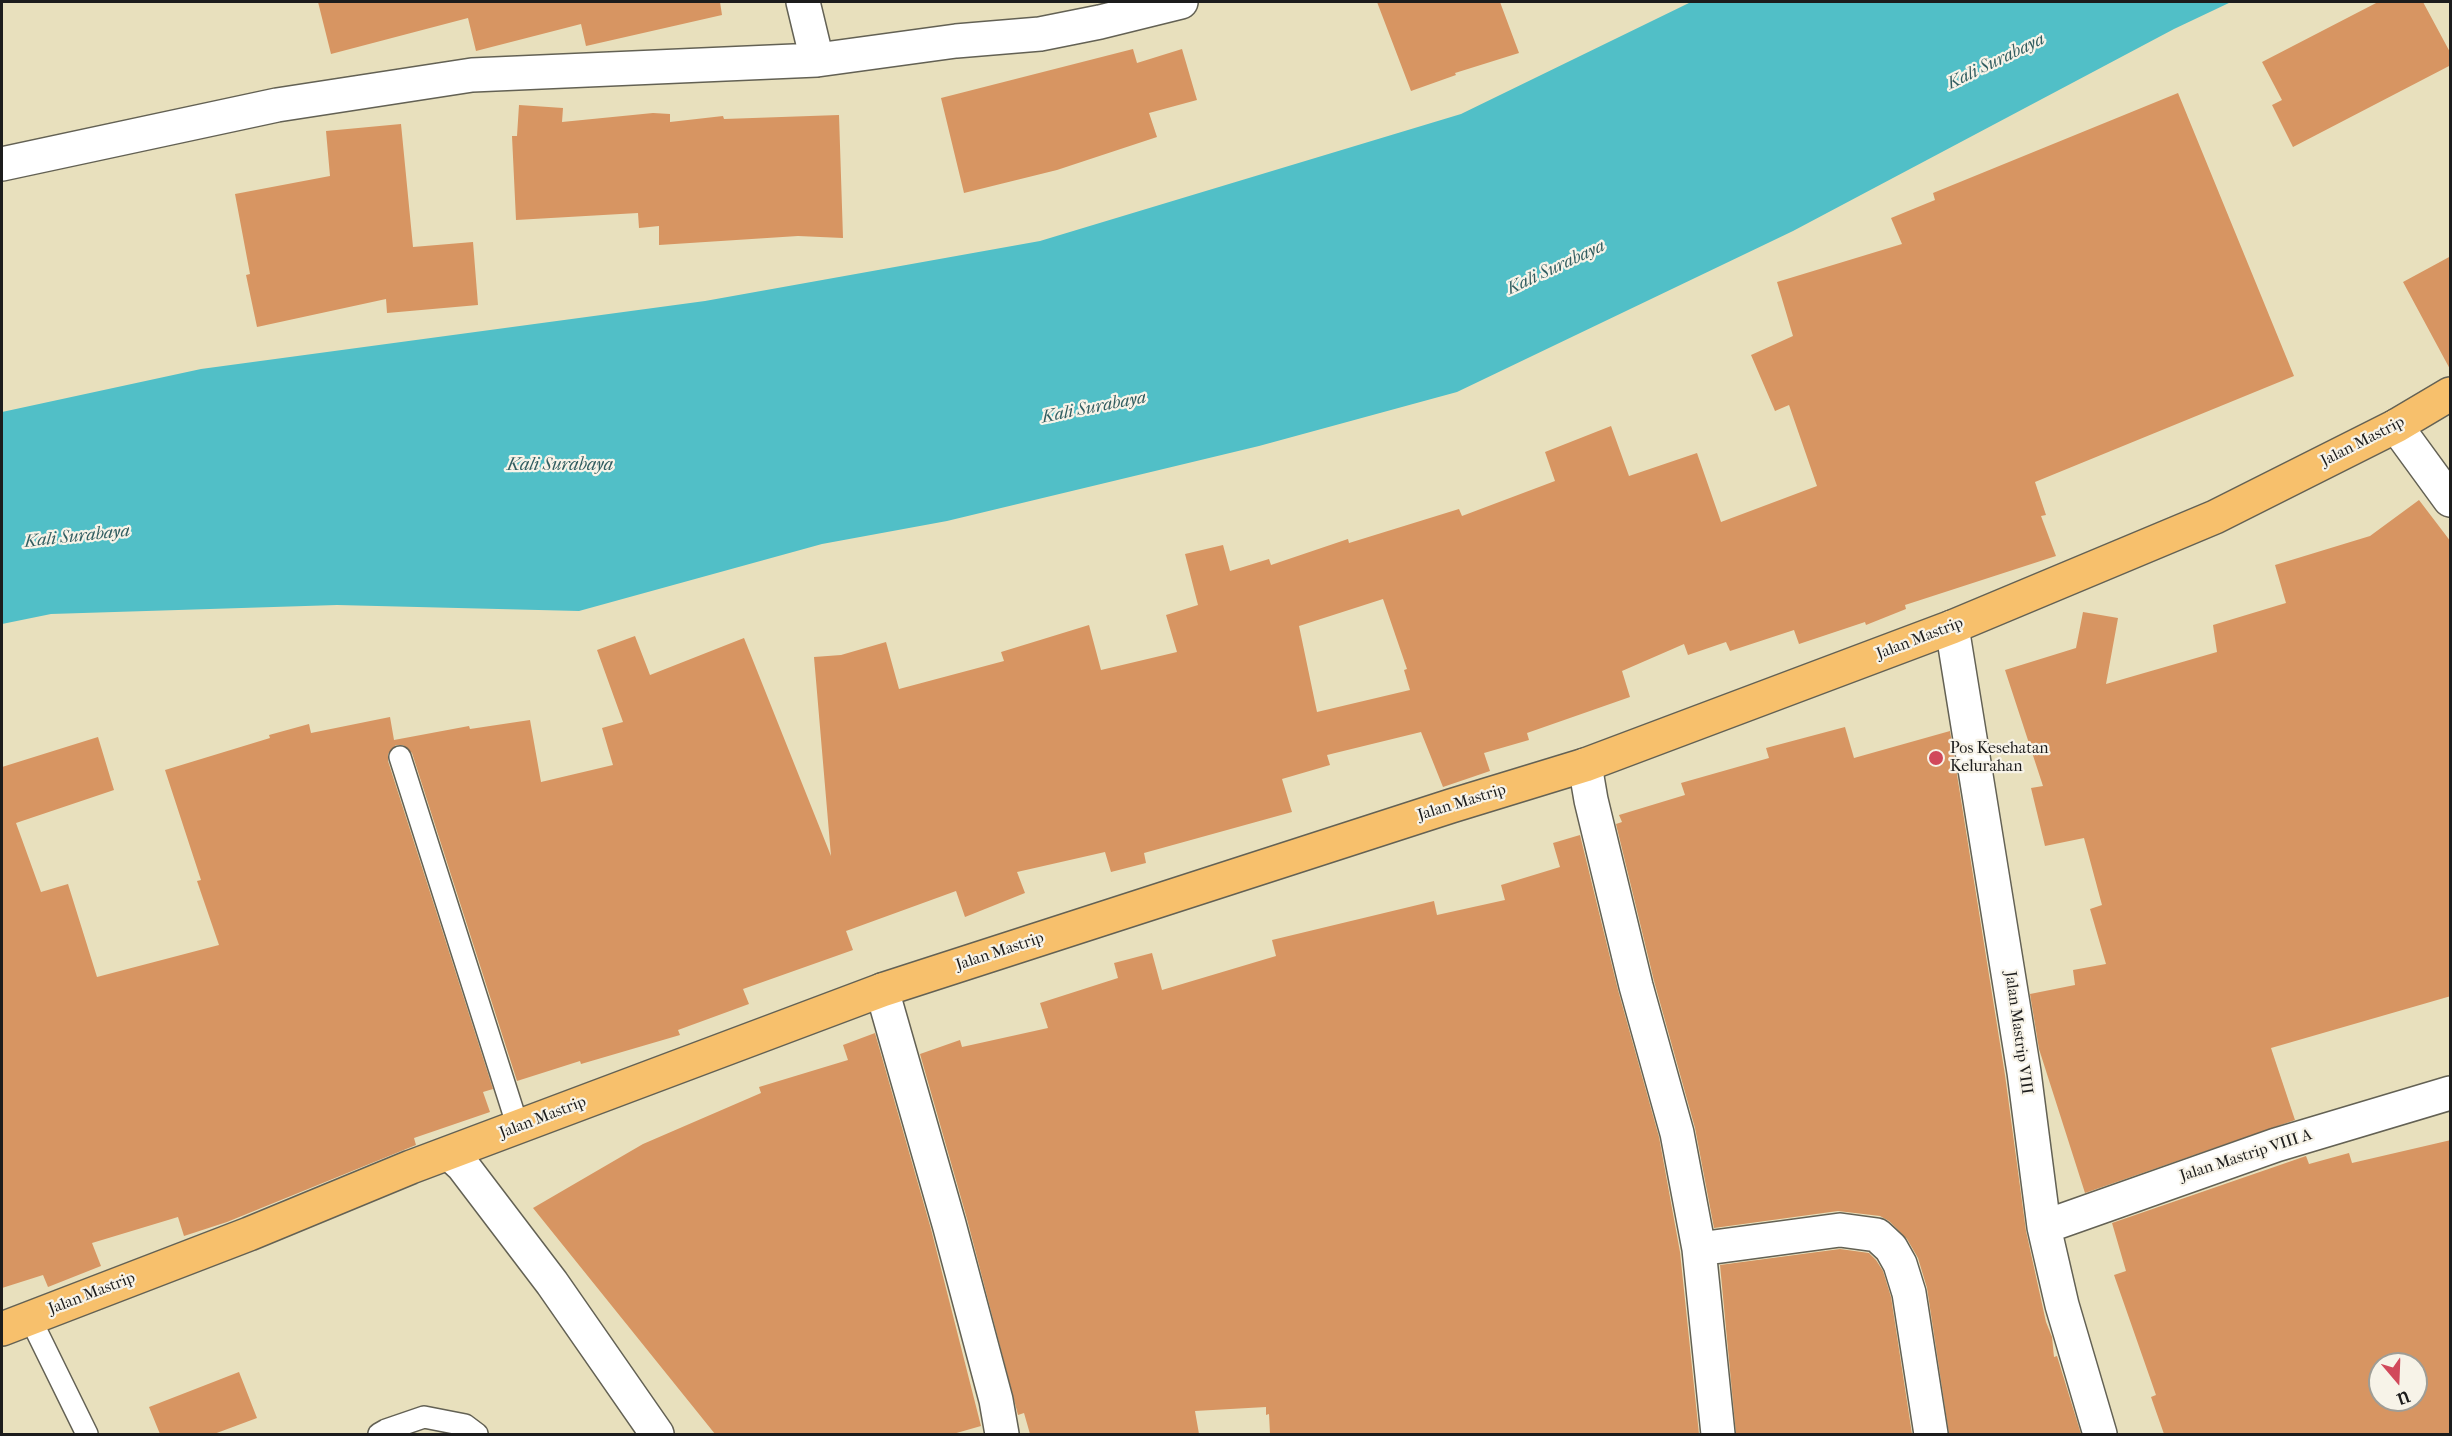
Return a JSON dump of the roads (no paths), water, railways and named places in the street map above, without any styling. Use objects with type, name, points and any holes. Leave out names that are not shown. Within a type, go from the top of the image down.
[{"type":"main road","name":"Jalan Mastrip","points":[[16,1324],[249,1234],[411,1167],[882,990],[1585,765],[1952,627],[2215,517],[2396,426],[2451,394]]},
{"type":"street","points":[[802,2],[817,60]]},
{"type":"street","points":[[2,164],[277,105],[472,75],[817,60],[956,41],[1040,34],[1181,2]]},
{"type":"street","points":[[2396,426],[2451,500]]},
{"type":"street","name":"Jalan Mastrip VIII","points":[[1952,627],[2024,1072],[2044,1227],[2062,1305],[2100,1434]]},
{"type":"street","points":[[1585,765],[1591,800],[1636,986],[1677,1133],[1699,1250],[1718,1434]]},
{"type":"street","points":[[882,990],[949,1224],[996,1400],[1002,1434]]},
{"type":"street","name":"Jalan Mastrip VIII A","points":[[2044,1227],[2276,1145],[2451,1092]]},
{"type":"street","points":[[450,1154],[463,1166],[552,1283],[657,1434]]},
{"type":"street","points":[[1699,1250],[1840,1230],[1877,1235],[1891,1248],[1900,1264],[1909,1293],[1931,1434]]},
{"type":"lane","points":[[400,757],[518,1127]]},
{"type":"lane","points":[[16,1324],[87,1434]]},
{"type":"lane","points":[[379,1434],[423,1417],[465,1425],[477,1434]]},
{"type":"water","name":"Kali Surabaya","points":[[1691,2],[2231,2],[2174,29],[1793,231],[1457,392],[1259,446],[947,521],[822,544],[579,611],[337,605],[51,614],[2,624],[2,412],[201,369],[705,301],[1040,241],[1461,114]]},
{"type":"place","name":"Pos Kesehatan Kelurahan","points":[[1936,758]]}]
